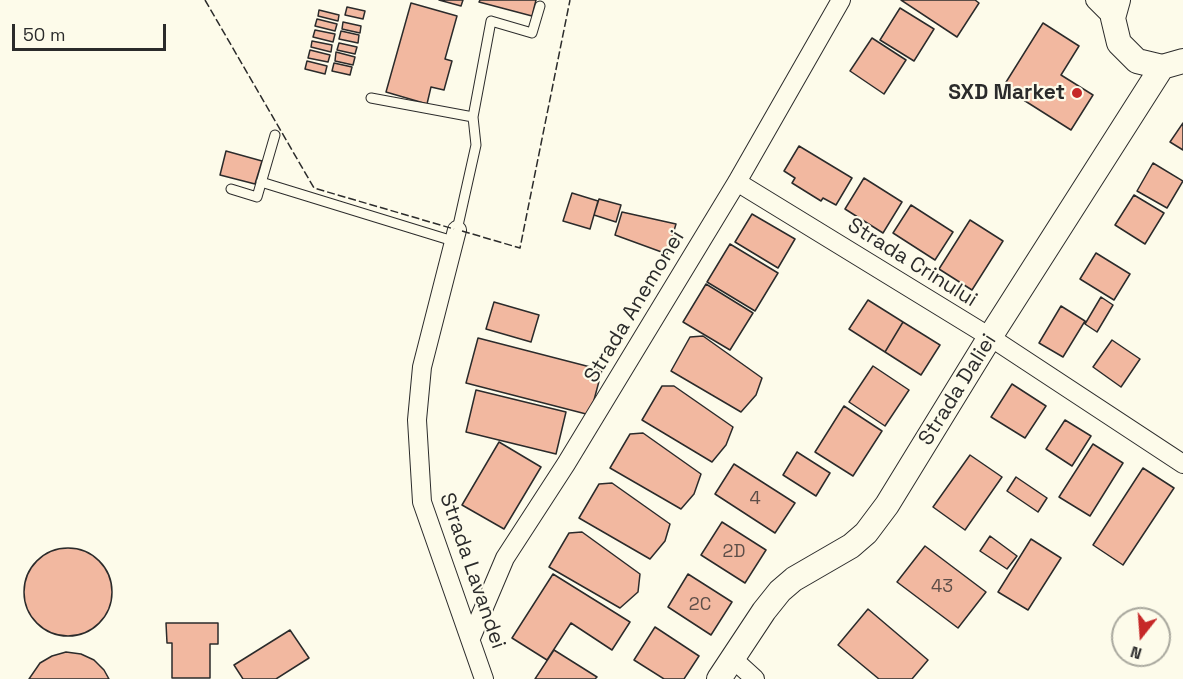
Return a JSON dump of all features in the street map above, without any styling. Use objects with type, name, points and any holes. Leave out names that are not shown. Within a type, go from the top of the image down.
[{"type":"street","name":"Strada Anemonei","points":[[471,638],[505,558],[566,464],[737,182],[842,0]]},
{"type":"street","points":[[1095,0],[1116,9],[1119,43],[1137,61],[1173,64]]},
{"type":"street","name":"Strada Daliei","points":[[719,679],[764,611],[787,585],[851,546],[866,533],[887,505],[990,337],[1173,64]]},
{"type":"street","name":"Strada Crinului","points":[[737,182],[990,337],[1183,464]]},
{"type":"street","name":"Strada Lavandei","points":[[455,236],[422,367],[417,420],[422,502],[484,679]]},
{"type":"street","points":[[732,658],[755,679]]},
{"type":"lane","points":[[261,182],[455,236],[476,145],[472,117],[491,21],[532,33],[540,6]]},
{"type":"lane","points":[[371,98],[472,117]]},
{"type":"lane","points":[[231,189],[257,197],[275,135]]},
{"type":"building","points":[[439,0],[463,0],[461,6]]},
{"type":"building","points":[[480,0],[536,0],[532,16],[479,2]]},
{"type":"building","points":[[901,0],[975,0],[979,3],[957,37]]},
{"type":"building","points":[[411,3],[457,16],[445,59],[452,61],[444,90],[431,87],[427,104],[386,92]]},
{"type":"building","points":[[347,7],[365,11],[363,19],[345,15]]},
{"type":"building","points":[[900,8],[934,29],[914,61],[880,40]]},
{"type":"building","points":[[319,10],[339,15],[338,21],[318,16]]},
{"type":"building","points":[[317,19],[337,24],[335,31],[315,26]]},
{"type":"building","points":[[343,22],[361,26],[360,33],[342,29]]},
{"type":"building","points":[[1043,23],[1079,46],[1061,75],[1093,95],[1071,130],[1003,87]]},
{"type":"building","points":[[315,30],[335,34],[333,42],[313,37]]},
{"type":"building","points":[[341,31],[359,35],[358,43],[339,39]]},
{"type":"building","points":[[872,38],[906,60],[884,94],[850,71]]},
{"type":"building","points":[[312,41],[332,45],[331,52],[311,47]]},
{"type":"building","points":[[339,43],[357,47],[355,54],[337,50]]},
{"type":"building","points":[[310,50],[330,55],[328,62],[308,58]]},
{"type":"building","points":[[336,52],[355,57],[353,65],[335,61]]},
{"type":"building","points":[[307,61],[327,66],[325,74],[305,69]]},
{"type":"building","points":[[334,63],[352,67],[350,75],[332,71]]},
{"type":"building","points":[[1183,123],[1183,150],[1170,142]]},
{"type":"building","points":[[799,146],[852,178],[836,205],[823,198],[821,201],[792,183],[795,178],[784,171]]},
{"type":"building","points":[[226,151],[262,161],[255,184],[220,175]]},
{"type":"building","points":[[1153,163],[1183,181],[1167,208],[1137,191]]},
{"type":"building","points":[[864,178],[902,202],[883,233],[845,209]]},
{"type":"building","points":[[572,193],[598,201],[590,229],[563,221]]},
{"type":"building","points":[[1134,195],[1164,213],[1145,244],[1115,225]]},
{"type":"building","points":[[599,199],[621,205],[616,222],[594,215]]},
{"type":"building","points":[[911,205],[953,232],[935,260],[893,233]]},
{"type":"building","points":[[622,212],[676,224],[667,254],[615,235]]},
{"type":"building","points":[[752,214],[795,239],[778,268],[735,242]]},
{"type":"building","points":[[970,220],[1003,241],[972,290],[939,269]]},
{"type":"building","points":[[730,244],[778,273],[755,311],[707,282]]},
{"type":"building","points":[[1096,253],[1130,274],[1114,300],[1080,279]]},
{"type":"building","points":[[706,284],[753,313],[730,350],[683,322]]},
{"type":"building","points":[[1101,297],[1113,305],[1097,332],[1085,324]]},
{"type":"building","points":[[868,300],[903,322],[885,352],[849,329]]},
{"type":"building","points":[[494,302],[539,315],[531,342],[486,329]]},
{"type":"building","points":[[1061,306],[1085,321],[1063,357],[1039,343]]},
{"type":"building","points":[[903,322],[940,345],[921,375],[885,352]]},
{"type":"building","points":[[703,336],[762,378],[756,395],[741,412],[671,371],[690,337]]},
{"type":"building","points":[[478,338],[602,370],[590,415],[466,383]]},
{"type":"building","points":[[1112,340],[1140,359],[1121,387],[1093,367]]},
{"type":"building","points":[[873,366],[909,390],[885,426],[849,402]]},
{"type":"building","points":[[1012,384],[1046,406],[1025,438],[991,417]]},
{"type":"building","points":[[662,386],[674,386],[733,427],[726,445],[712,462],[642,420]]},
{"type":"building","points":[[476,390],[566,412],[556,454],[466,432]]},
{"type":"building","points":[[844,406],[882,431],[853,476],[815,452]]},
{"type":"building","points":[[1065,420],[1091,436],[1072,466],[1046,449]]},
{"type":"building","points":[[643,433],[701,474],[694,494],[681,509],[610,468],[630,434]]},
{"type":"building","points":[[499,442],[541,467],[504,529],[462,505]]},
{"type":"building","points":[[1093,444],[1123,463],[1090,516],[1059,497]]},
{"type":"building","points":[[797,452],[830,473],[816,496],[783,475]]},
{"type":"building","points":[[970,455],[1002,477],[965,530],[933,507]]},
{"type":"building","points":[[734,464],[795,503],[775,533],[715,494]]},
{"type":"building","points":[[1143,468],[1174,488],[1123,565],[1093,545]]},
{"type":"building","points":[[1016,477],[1047,498],[1038,512],[1007,491]]},
{"type":"building","points":[[612,483],[670,524],[665,541],[650,559],[579,518],[599,484]]},
{"type":"building","points":[[722,522],[766,550],[745,583],[701,555]]},
{"type":"building","points":[[582,532],[640,574],[638,592],[620,608],[549,567],[569,533]]},
{"type":"building","points":[[990,536],[1017,556],[1007,569],[980,551]]},
{"type":"building","points":[[1031,539],[1061,558],[1028,610],[998,592]]},
{"type":"building","points":[[925,546],[986,592],[958,628],[897,582]]},
{"type":"building","points":[[68,548],[85,552],[99,561],[108,575],[112,592],[108,609],[99,623],[85,632],[68,636],[51,632],[37,623],[28,609],[24,592],[28,575],[37,561],[51,552]]},
{"type":"building","points":[[553,574],[630,622],[612,650],[571,623],[547,660],[512,638]]},
{"type":"building","points":[[688,574],[732,602],[711,635],[668,607]]},
{"type":"building","points":[[868,609],[928,660],[912,679],[879,679],[838,645]]},
{"type":"building","points":[[166,623],[218,623],[218,644],[210,644],[210,678],[172,678],[172,643],[167,643]]},
{"type":"building","points":[[655,627],[699,656],[684,679],[664,679],[634,660]]},
{"type":"building","points":[[290,630],[309,658],[276,679],[243,679],[234,665]]},
{"type":"building","points":[[554,650],[597,677],[595,679],[535,679]]},
{"type":"building","points":[[66,652],[81,654],[94,660],[109,679],[29,679],[40,663]]},
{"type":"fence","points":[[205,0],[314,188],[454,229]]},
{"type":"fence","points":[[462,231],[520,248],[570,0]]},
{"type":"place","name":"SXD Market","points":[[1077,93]]}]
